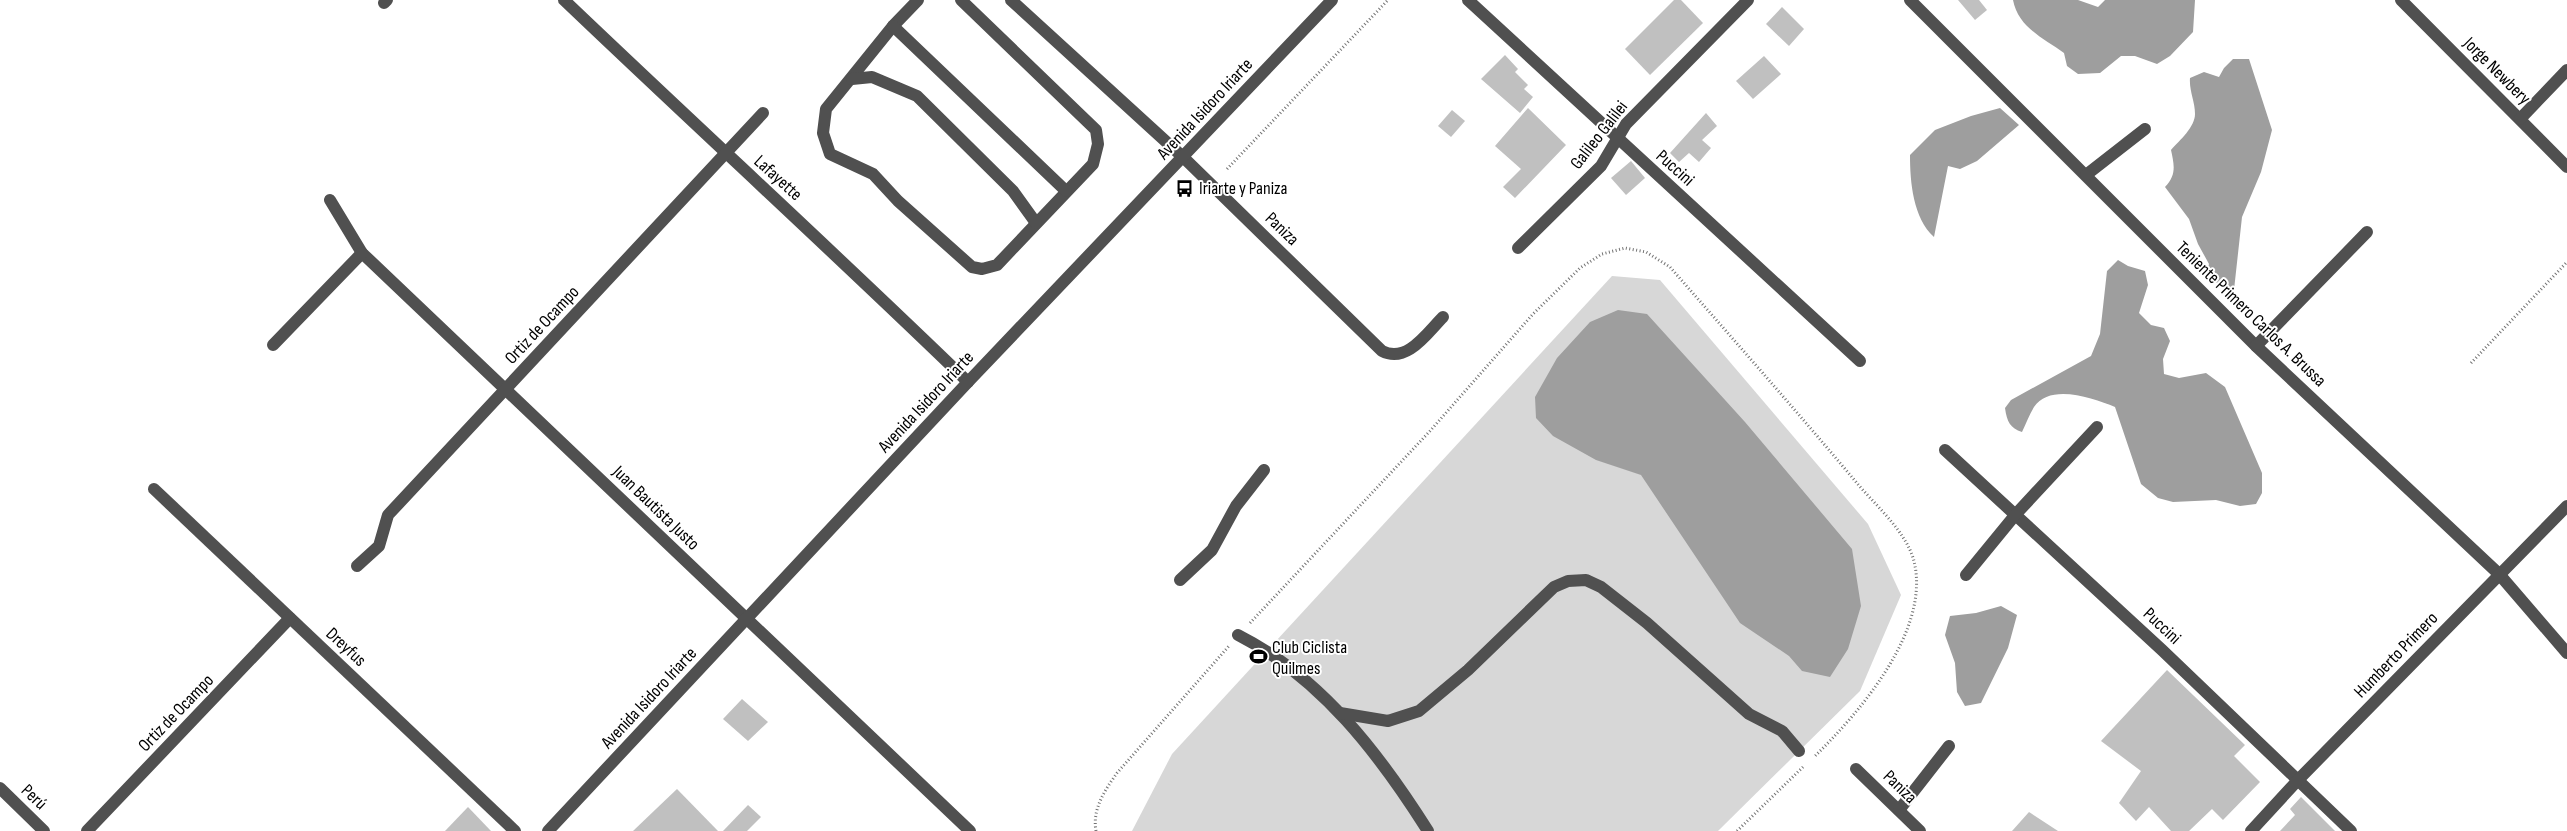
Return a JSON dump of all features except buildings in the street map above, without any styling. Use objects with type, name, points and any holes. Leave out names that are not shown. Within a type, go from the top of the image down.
[{"type":"street","name":"Lafayette","points":[[564,0],[726,154],[845,262],[968,382]]},
{"type":"street","points":[[918,0],[893,26],[852,80],[826,108],[823,133],[830,154],[873,174],[898,201],[972,267],[982,269],[997,265],[1092,164],[1098,144],[1096,130],[961,0]]},
{"type":"street","name":"Paniza","points":[[1010,0],[1184,158],[1382,351],[1389,355],[1399,355],[1409,351],[1443,317]]},
{"type":"street","name":"Avenida Isidoro Iriarte","points":[[548,831],[968,382],[1184,158],[1332,0]]},
{"type":"street","name":"Puccini","points":[[1468,0],[1618,140],[1860,360]]},
{"type":"street","name":"Galileo Galilei","points":[[1518,248],[1601,166],[1626,124],[1748,0]]},
{"type":"street","name":"Teniente Primero Carlos A. Brussa","points":[[1910,0],[2256,346],[2499,574],[2567,653]]},
{"type":"street","name":"Jorge Newbery","points":[[2401,0],[2567,167]]},
{"type":"street","points":[[893,26],[1066,191]]},
{"type":"street","points":[[2520,119],[2567,70]]},
{"type":"street","points":[[852,80],[872,77],[917,96],[1013,191],[1036,223]]},
{"type":"street","name":"Ortiz de Ocampo","points":[[357,566],[379,546],[388,515],[763,113]]},
{"type":"street","points":[[2086,176],[2145,129]]},
{"type":"street","name":"Juan Bautista Justo","points":[[330,200],[362,253],[970,831]]},
{"type":"street","points":[[2256,346],[2367,232]]},
{"type":"street","points":[[273,345],[362,253]]},
{"type":"street","points":[[1966,575],[2016,514],[2097,427]]},
{"type":"street","name":"Puccini","points":[[1945,450],[2016,514],[2351,831]]},
{"type":"street","points":[[1180,580],[1212,550],[1236,506],[1264,470]]},
{"type":"street","name":"Dreyfus","points":[[154,489],[515,831]]},
{"type":"street","name":"Humberto Primero","points":[[2251,831],[2298,780],[2567,506]]},
{"type":"street","points":[[1340,713],[1388,721],[1419,711],[1468,670],[1554,587],[1568,581],[1586,580],[1600,587],[1646,623],[1749,714],[1782,731],[1799,751]]},
{"type":"street","name":"Ortiz de Ocampo","points":[[87,831],[290,618]]},
{"type":"street","points":[[1238,635],[1280,660],[1340,713],[1394,777],[1428,831]]},
{"type":"street","points":[[1899,810],[1949,746]]},
{"type":"street","name":"Paniza","points":[[1856,769],[1920,831]]},
{"type":"street","name":"Perú","points":[[0,788],[44,831]]},
{"type":"path","points":[[1227,169],[1388,0]]},
{"type":"path","points":[[1096,831],[1097,811],[1103,793],[1112,780],[1238,635],[1430,431],[1534,314],[1580,268],[1602,254],[1625,248],[1646,252],[1670,267],[1903,537],[1914,560],[1916,583],[1914,606],[1893,659],[1867,700],[1814,757]]},
{"type":"path","points":[[2472,363],[2567,262]]},
{"type":"path","points":[[1737,831],[1808,763]]},
{"type":"shaded area","points":[[2013,0],[2078,0],[2098,7],[2105,0],[2195,0],[2193,32],[2170,56],[2157,64],[2135,56],[2121,56],[2100,73],[2078,74],[2067,66],[2064,53],[2026,25],[2020,18]]},
{"type":"shaded area","points":[[2233,59],[2249,59],[2272,130],[2261,172],[2242,217],[2234,290],[2213,281],[2206,273],[2209,264],[2198,244],[2189,219],[2165,187],[2173,174],[2174,165],[2171,150],[2193,124],[2195,109],[2190,78],[2204,72],[2219,77],[2224,68]]},
{"type":"shaded area","points":[[2000,108],[2019,125],[1977,161],[1960,169],[1948,166],[1934,237],[1921,220],[1917,210],[1912,188],[1910,155],[1935,130],[1971,116]]},
{"type":"shaded area","points":[[2118,260],[2128,266],[2145,271],[2148,285],[2139,313],[2151,325],[2164,328],[2170,341],[2163,359],[2164,374],[2179,378],[2206,373],[2225,387],[2262,473],[2262,493],[2256,504],[2240,506],[2216,500],[2173,502],[2158,498],[2141,484],[2115,407],[2095,400],[2061,394],[2050,396],[2041,400],[2034,407],[2022,432],[2010,424],[2005,408],[2011,400],[2091,356],[2100,334],[2107,271]]},
{"type":"shaded area","points":[[1612,276],[1660,280],[1868,524],[1901,595],[1860,691],[1718,831],[1132,831],[1172,754]]},
{"type":"shaded area","points":[[1618,310],[1647,314],[1745,422],[1852,549],[1861,606],[1848,649],[1830,677],[1802,671],[1789,656],[1740,623],[1641,475],[1596,460],[1553,436],[1536,418],[1535,397],[1557,358],[1590,322]]},
{"type":"shaded area","points":[[2001,606],[2017,615],[2008,648],[1981,703],[1965,706],[1957,692],[1955,663],[1945,635],[1950,616],[1976,613]]},
{"type":"place","name":"Iriarte y Paniza","points":[[1185,188]]},
{"type":"place","name":"Club Ciclista Quilmes","points":[[1258,657]]}]
